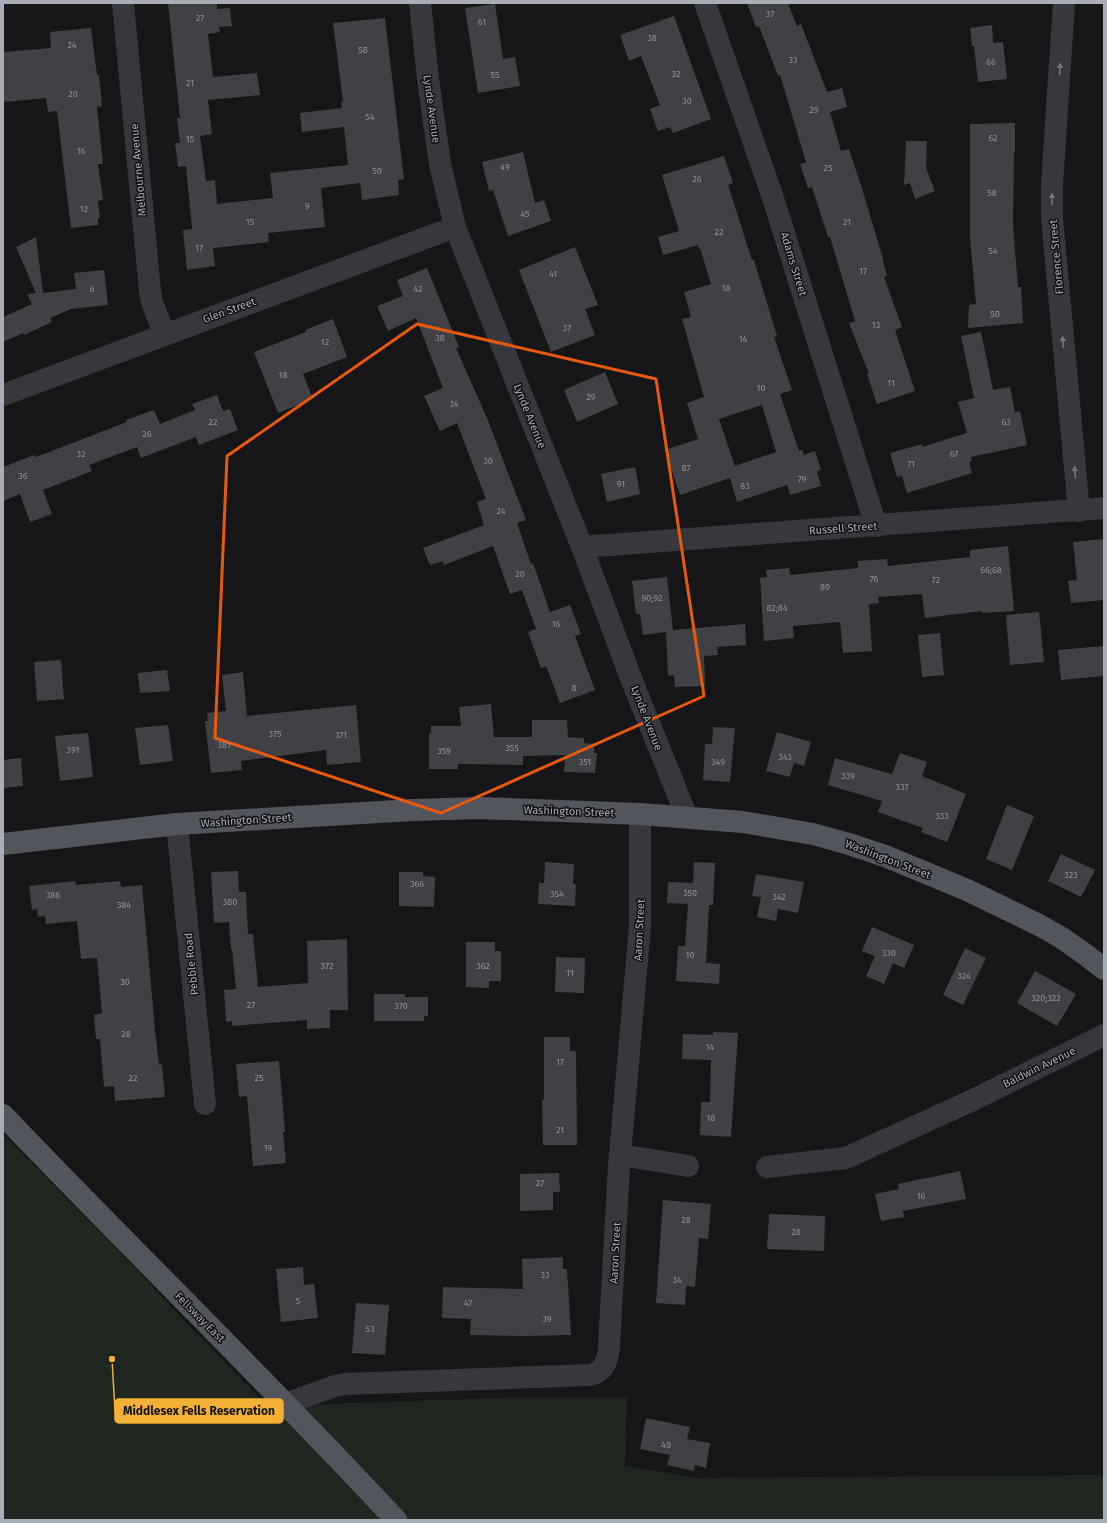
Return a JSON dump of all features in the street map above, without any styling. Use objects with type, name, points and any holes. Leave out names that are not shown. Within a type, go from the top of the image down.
[{"type":"main road","name":"Washington Street","points":[[3,844],[177,824],[414,810],[480,808],[686,816],[743,822],[813,834],[885,856],[967,890],[1039,925],[1062,938],[1104,969]]},
{"type":"main road","name":"Fellsway East","points":[[3,1115],[336,1456],[396,1520]]},
{"type":"street","name":"Melbourne Avenue","points":[[123,3],[150,291],[152,302],[164,334]]},
{"type":"street","name":"Lynde Avenue","points":[[420,3],[440,166],[455,227],[582,547],[632,681],[686,816]]},
{"type":"street","name":"Adams Street","points":[[706,3],[772,195],[876,526]]},
{"type":"street","name":"Florence Street","points":[[1064,3],[1052,184],[1052,218],[1079,511]]},
{"type":"street","name":"Glen Street","points":[[3,395],[455,227]]},
{"type":"street","name":"Russell Street","points":[[582,547],[1104,508]]},
{"type":"street","name":"Aaron Street","points":[[285,1404],[335,1386],[345,1384],[588,1376],[599,1372],[606,1364],[609,1347],[620,1155],[640,926],[640,814]]},
{"type":"street","name":"Pebble Road","points":[[177,824],[205,1104]]},
{"type":"street","name":"Baldwin Avenue","points":[[767,1167],[846,1158],[973,1100],[1104,1035]]},
{"type":"street","points":[[620,1155],[688,1166]]},
{"type":"highlighted area","points":[[417,324],[656,379],[704,696],[441,813],[215,738],[227,456]]},
{"type":"shaded area","points":[[3,1134],[119,1251],[267,1406],[501,1398],[627,1398],[625,1466],[699,1478],[1104,1475],[1104,1520],[3,1520]]},
{"type":"building","points":[[168,3],[217,3],[217,9],[230,8],[232,26],[219,27],[220,32],[208,34],[213,77],[257,73],[260,95],[208,100],[212,134],[200,136],[206,181],[215,180],[217,204],[273,198],[270,173],[348,165],[344,127],[302,132],[300,113],[342,108],[341,102],[343,102],[333,23],[385,18],[404,179],[398,180],[399,195],[362,200],[360,183],[321,188],[325,227],[268,233],[269,242],[213,248],[215,266],[187,270],[183,230],[192,229],[186,166],[178,167],[175,143],[180,143],[177,118],[180,118]]},
{"type":"building","points":[[747,3],[788,3],[797,26],[801,24],[827,92],[842,88],[847,107],[830,112],[841,151],[849,149],[864,195],[884,262],[887,276],[884,277],[902,327],[895,330],[915,391],[877,404],[867,374],[869,374],[849,323],[855,321],[830,237],[828,237],[812,187],[808,188],[800,164],[806,162],[780,75],[778,76],[759,26],[756,27]]},
{"type":"building","points":[[495,4],[503,59],[515,57],[520,86],[478,93],[465,8]]},
{"type":"building","points":[[674,16],[711,119],[673,133],[670,127],[658,131],[650,109],[660,105],[641,56],[629,61],[620,35]]},
{"type":"building","points":[[992,25],[993,43],[1003,42],[1007,79],[978,82],[974,46],[972,46],[970,28]]},
{"type":"building","points":[[91,28],[97,75],[99,75],[102,106],[97,107],[103,164],[98,164],[103,200],[98,201],[100,218],[98,218],[98,225],[71,228],[57,111],[48,112],[46,98],[3,102],[3,52],[51,48],[50,32]]},
{"type":"building","points":[[1015,123],[1013,226],[1018,287],[1021,287],[1023,323],[968,328],[969,305],[976,304],[970,237],[970,124]]},
{"type":"building","points":[[906,141],[927,141],[926,168],[935,191],[915,199],[910,183],[904,185]]},
{"type":"building","points":[[523,152],[535,203],[544,200],[551,221],[508,236],[493,190],[489,191],[482,162]]},
{"type":"building","points":[[724,156],[733,183],[728,185],[752,260],[754,260],[777,336],[774,337],[792,390],[780,394],[799,451],[802,450],[804,455],[815,451],[821,470],[817,471],[821,486],[790,495],[787,485],[737,502],[730,478],[680,495],[665,450],[698,439],[687,403],[704,397],[682,319],[691,317],[684,292],[711,284],[698,245],[663,255],[658,237],[679,231],[662,175]],"holes":[[[762,405],[776,452],[735,466],[719,419]]]},
{"type":"building","points":[[36,237],[43,293],[76,289],[74,273],[104,270],[108,305],[71,309],[50,318],[52,322],[24,335],[23,333],[3,342],[3,317],[32,304],[27,294],[36,293],[16,247]]},
{"type":"building","points":[[575,247],[598,305],[585,309],[595,335],[551,352],[519,270]]},
{"type":"building","points":[[427,268],[459,347],[456,348],[487,418],[526,520],[517,523],[550,612],[570,605],[581,634],[575,636],[595,690],[560,703],[546,666],[541,668],[528,632],[536,629],[522,590],[510,594],[493,546],[444,565],[443,561],[430,565],[423,548],[484,525],[477,502],[486,499],[457,423],[440,431],[424,396],[443,388],[416,318],[388,331],[377,306],[403,296],[397,280]]},
{"type":"building","points":[[333,319],[347,357],[303,374],[313,399],[278,413],[254,352],[306,332],[305,330]]},
{"type":"building","points":[[981,332],[993,390],[1010,387],[1015,412],[1020,411],[1027,445],[971,457],[972,461],[969,462],[972,473],[907,493],[902,476],[897,477],[890,453],[922,444],[922,447],[967,433],[958,402],[974,398],[961,336]]},
{"type":"building","points":[[605,372],[618,404],[577,422],[564,390]]},
{"type":"building","points":[[217,395],[223,411],[230,409],[238,430],[199,445],[196,437],[141,458],[137,447],[89,465],[92,471],[43,490],[52,514],[30,522],[20,494],[3,501],[3,467],[34,455],[36,457],[154,410],[160,424],[195,410],[192,404]]},
{"type":"building","points":[[635,467],[640,494],[607,502],[601,474]]},
{"type":"building","points":[[1104,539],[1104,600],[1071,603],[1068,581],[1077,580],[1073,542]]},
{"type":"building","points":[[1008,546],[1014,611],[982,613],[982,611],[925,618],[922,594],[878,597],[879,603],[869,604],[872,651],[843,653],[840,622],[793,626],[794,638],[764,641],[760,578],[767,577],[766,570],[789,568],[790,575],[858,568],[858,561],[887,559],[888,566],[970,557],[970,550]]},
{"type":"building","points":[[667,577],[673,630],[745,624],[746,645],[717,647],[718,655],[704,656],[705,686],[675,687],[674,675],[668,676],[666,632],[643,635],[640,614],[636,614],[632,581]]},
{"type":"building","points":[[1039,612],[1044,662],[1010,665],[1006,615]]},
{"type":"building","points":[[940,633],[944,675],[922,677],[918,635]]},
{"type":"building","points":[[1104,646],[1104,676],[1061,680],[1058,650]]},
{"type":"building","points":[[61,660],[64,699],[37,701],[34,662]]},
{"type":"building","points":[[167,670],[170,691],[140,693],[138,673]]},
{"type":"building","points":[[243,672],[247,716],[356,705],[361,762],[327,765],[326,750],[241,761],[242,770],[211,773],[205,721],[208,721],[207,713],[226,711],[222,675]]},
{"type":"building","points":[[491,704],[494,737],[532,737],[532,720],[567,720],[568,737],[584,738],[584,743],[594,744],[594,753],[597,753],[595,773],[564,772],[565,755],[523,756],[523,765],[458,764],[458,769],[429,769],[429,733],[431,734],[431,726],[461,726],[459,707]]},
{"type":"building","points":[[168,725],[173,761],[140,765],[135,728]]},
{"type":"building","points":[[713,727],[735,728],[730,782],[703,780],[705,744],[712,744]]},
{"type":"building","points":[[777,732],[811,742],[804,766],[794,763],[790,777],[766,771]]},
{"type":"building","points":[[88,733],[93,777],[60,781],[55,736]]},
{"type":"building","points":[[900,753],[927,762],[922,776],[966,794],[947,842],[921,832],[923,828],[878,812],[882,801],[828,785],[835,758],[892,774]]},
{"type":"building","points":[[21,758],[23,786],[3,788],[3,760]]},
{"type":"building","points":[[1007,805],[1034,816],[1012,870],[986,859]]},
{"type":"building","points":[[1061,854],[1095,870],[1081,897],[1048,881]]},
{"type":"building","points":[[545,862],[574,864],[573,884],[576,884],[575,906],[538,904],[539,883],[544,883]]},
{"type":"building","points":[[694,862],[715,863],[713,905],[709,905],[706,963],[720,964],[719,984],[676,981],[678,946],[685,946],[688,904],[667,903],[668,882],[693,883]]},
{"type":"building","points":[[238,871],[239,892],[246,892],[248,934],[253,934],[258,987],[308,983],[307,941],[347,939],[348,1010],[330,1010],[330,1028],[307,1029],[307,1020],[232,1026],[232,1021],[226,1022],[224,990],[236,989],[232,949],[231,950],[229,922],[214,923],[211,872]]},
{"type":"building","points":[[399,872],[423,872],[423,876],[435,877],[434,907],[399,906]]},
{"type":"building","points":[[756,874],[804,882],[798,913],[778,909],[776,921],[757,917],[761,897],[752,896]]},
{"type":"building","points":[[75,881],[76,885],[120,881],[121,887],[142,885],[155,1030],[159,1065],[162,1064],[165,1097],[115,1101],[114,1086],[104,1087],[100,1039],[96,1039],[94,1015],[102,1013],[97,958],[81,959],[77,921],[46,924],[45,916],[38,917],[37,909],[32,910],[29,886]]},
{"type":"building","points":[[872,927],[914,945],[904,968],[893,963],[884,984],[866,976],[875,956],[862,951]]},
{"type":"building","points":[[466,942],[495,942],[495,951],[501,951],[501,981],[489,981],[489,988],[466,987]]},
{"type":"building","points":[[965,948],[986,958],[963,1005],[943,995]]},
{"type":"building","points":[[556,957],[585,958],[584,993],[555,992]]},
{"type":"building","points":[[1035,971],[1076,994],[1057,1026],[1017,1003]]},
{"type":"building","points":[[374,994],[405,994],[405,997],[428,997],[428,1016],[424,1016],[424,1021],[374,1021]]},
{"type":"building","points":[[713,1032],[738,1033],[731,1137],[700,1135],[701,1102],[710,1102],[711,1060],[682,1059],[683,1034],[713,1035]]},
{"type":"building","points":[[544,1037],[570,1037],[570,1051],[576,1051],[577,1145],[543,1145],[542,1100],[544,1100]]},
{"type":"building","points":[[279,1061],[286,1163],[253,1166],[247,1096],[239,1097],[236,1064]]},
{"type":"building","points":[[960,1171],[966,1199],[903,1211],[904,1217],[881,1221],[875,1194],[899,1189],[898,1184]]},
{"type":"building","points":[[559,1173],[560,1192],[553,1192],[553,1210],[520,1211],[520,1174]]},
{"type":"building","points":[[663,1200],[711,1204],[708,1239],[699,1238],[695,1287],[686,1286],[685,1305],[656,1303]]},
{"type":"building","points":[[769,1214],[825,1216],[824,1251],[767,1249]]},
{"type":"building","points":[[563,1257],[563,1269],[567,1269],[571,1335],[470,1335],[471,1319],[442,1318],[443,1287],[523,1289],[522,1259]]},
{"type":"building","points":[[303,1267],[304,1285],[314,1284],[318,1318],[281,1322],[276,1269]]},
{"type":"building","points":[[356,1303],[389,1305],[385,1355],[352,1353]]},
{"type":"building","points":[[646,1418],[690,1427],[687,1439],[710,1443],[706,1468],[695,1465],[694,1471],[667,1465],[670,1455],[640,1449]]},
{"type":"place","name":"Middlesex Fells Reservation","points":[[112,1359]]}]
